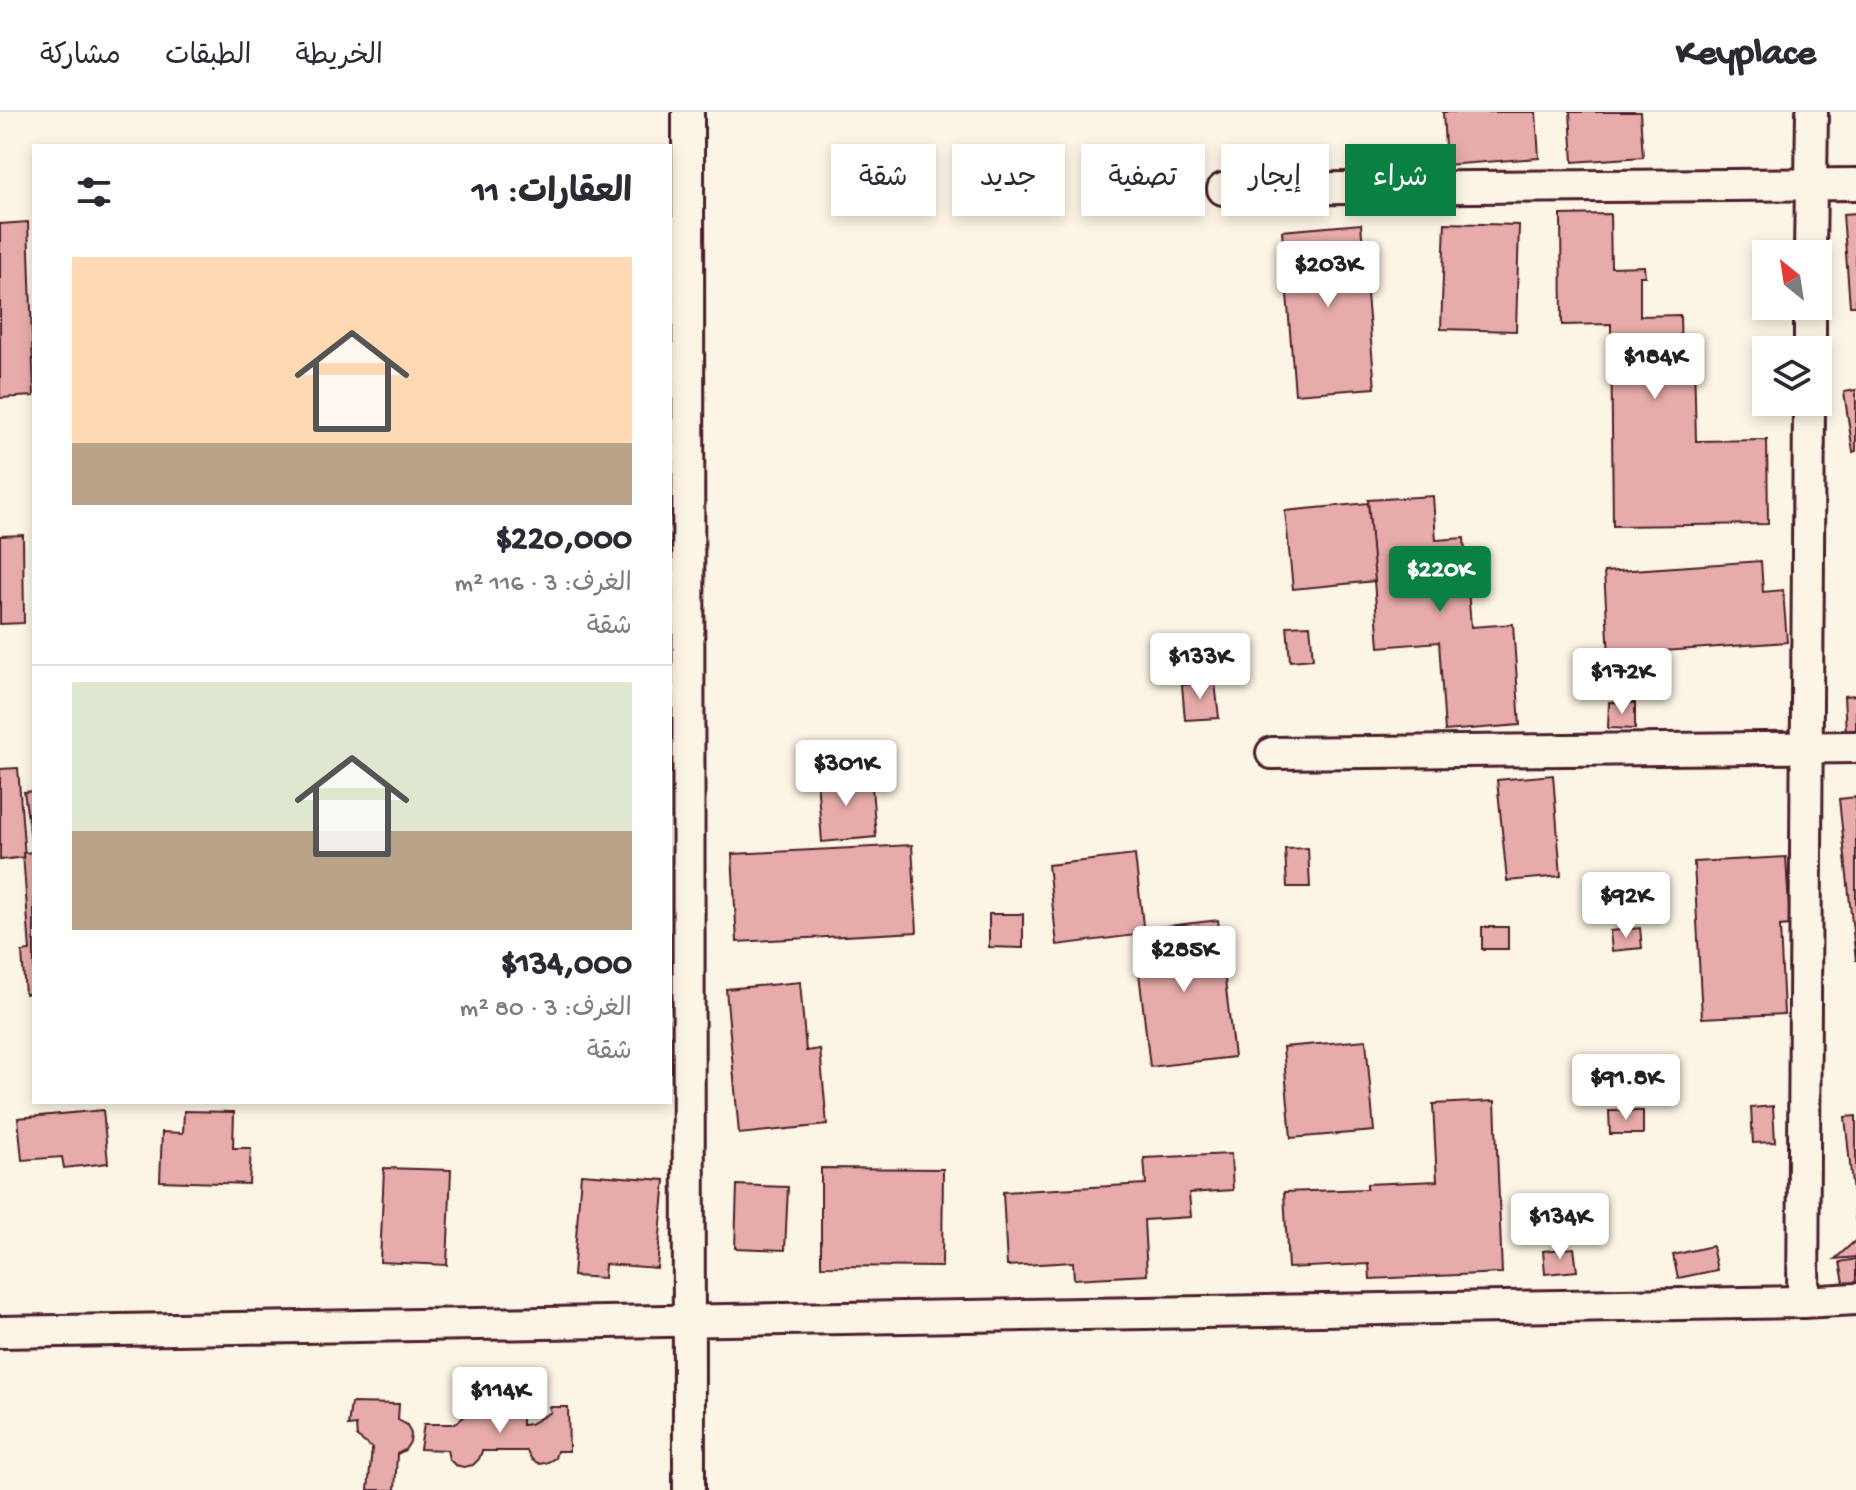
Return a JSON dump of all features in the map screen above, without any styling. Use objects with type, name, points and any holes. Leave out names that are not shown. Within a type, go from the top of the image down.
[{"type":"street","points":[[688,112],[689,1490]]},
{"type":"street","points":[[1810,240],[1812,112]]},
{"type":"street","points":[[1329,188],[1856,184]]},
{"type":"street","points":[[1803,1302],[1809,416]]},
{"type":"street","points":[[1272,753],[1856,747]]},
{"type":"street","points":[[0,1332],[1856,1299]]},
{"type":"building","points":[[1443,112],[1536,112],[1539,158],[1456,164],[1456,144],[1445,144]]},
{"type":"building","points":[[1570,112],[1640,112],[1643,157],[1573,162]]},
{"type":"building","points":[[1856,213],[1856,306],[1850,306],[1843,214]]},
{"type":"building","points":[[1610,214],[1611,267],[1644,266],[1645,276],[1640,276],[1640,316],[1680,315],[1681,359],[1694,359],[1696,441],[1767,440],[1768,524],[1613,526],[1611,324],[1562,325],[1561,215]]},
{"type":"building","points":[[28,222],[32,396],[0,398],[0,224]]},
{"type":"building","points":[[1445,223],[1519,225],[1516,331],[1441,329]]},
{"type":"building","points":[[1361,224],[1375,388],[1295,394],[1282,231]]},
{"type":"building","points":[[1856,390],[1856,451],[1853,452],[1844,392]]},
{"type":"building","points":[[1433,496],[1436,540],[1464,538],[1471,627],[1513,624],[1520,725],[1445,731],[1439,642],[1379,647],[1368,500]]},
{"type":"building","points":[[1368,503],[1375,581],[1293,589],[1285,511]]},
{"type":"building","points":[[23,535],[24,623],[0,624],[0,536]]},
{"type":"building","points":[[1761,561],[1763,592],[1783,590],[1787,642],[1609,655],[1604,572]]},
{"type":"building","points":[[1310,625],[1313,659],[1290,661],[1287,626]]},
{"type":"building","points":[[1215,682],[1219,718],[1185,720],[1182,685]]},
{"type":"building","points":[[1856,695],[1856,732],[1846,733],[1844,696]]},
{"type":"building","points":[[1609,702],[1635,703],[1635,729],[1608,728]]},
{"type":"building","points":[[18,768],[25,857],[0,860],[0,769]]},
{"type":"building","points":[[871,775],[876,837],[822,842],[817,780]]},
{"type":"building","points":[[1553,775],[1561,876],[1507,881],[1497,780]]},
{"type":"building","points":[[32,791],[31,839],[24,792]]},
{"type":"building","points":[[1856,797],[1856,961],[1839,799]]},
{"type":"building","points":[[912,845],[917,932],[737,942],[732,854]]},
{"type":"building","points":[[1308,848],[1310,887],[1287,887],[1285,849]]},
{"type":"building","points":[[32,852],[32,993],[25,994],[22,952],[30,951],[23,853]]},
{"type":"building","points":[[1135,855],[1144,934],[1057,945],[1048,865]]},
{"type":"building","points":[[1786,857],[1790,925],[1780,926],[1784,1014],[1702,1018],[1694,862]]},
{"type":"building","points":[[989,914],[1023,914],[1023,948],[989,947]]},
{"type":"building","points":[[1218,920],[1234,1057],[1150,1067],[1134,930]]},
{"type":"building","points":[[1482,927],[1508,927],[1508,949],[1482,949]]},
{"type":"building","points":[[1640,928],[1642,948],[1612,951],[1610,931]]},
{"type":"building","points":[[800,982],[806,1051],[820,1049],[827,1125],[739,1134],[726,989]]},
{"type":"building","points":[[1366,1040],[1374,1131],[1291,1138],[1283,1047]]},
{"type":"building","points":[[1495,1101],[1502,1273],[1370,1279],[1369,1264],[1288,1268],[1284,1192],[1367,1189],[1367,1184],[1437,1181],[1433,1104]]},
{"type":"building","points":[[1773,1106],[1775,1142],[1753,1143],[1751,1108]]},
{"type":"building","points":[[103,1110],[108,1163],[64,1168],[62,1157],[22,1160],[18,1118]]},
{"type":"building","points":[[184,1111],[234,1112],[233,1148],[251,1148],[249,1184],[160,1181],[162,1132],[183,1133]]},
{"type":"building","points":[[1609,1111],[1643,1111],[1643,1134],[1610,1134]]},
{"type":"building","points":[[1856,1116],[1856,1222],[1845,1117]]},
{"type":"building","points":[[1231,1154],[1233,1190],[1189,1193],[1191,1217],[1144,1220],[1147,1275],[1074,1279],[1073,1262],[1007,1266],[1003,1192],[1146,1184],[1144,1158]]},
{"type":"building","points":[[384,1168],[451,1170],[447,1265],[380,1262]]},
{"type":"building","points":[[821,1168],[943,1169],[942,1267],[821,1266]]},
{"type":"building","points":[[581,1174],[665,1180],[657,1268],[605,1264],[604,1278],[573,1276]]},
{"type":"building","points":[[737,1185],[788,1187],[785,1250],[735,1248]]},
{"type":"building","points":[[1856,1240],[1856,1257],[1835,1259]]},
{"type":"building","points":[[1712,1246],[1717,1270],[1678,1278],[1673,1255]]},
{"type":"building","points":[[1574,1248],[1577,1271],[1545,1274],[1543,1251]]},
{"type":"building","points":[[1856,1259],[1856,1291],[1846,1293],[1840,1262]]},
{"type":"building","points":[[351,1403],[399,1404],[398,1420],[407,1425],[411,1434],[405,1450],[397,1454],[395,1490],[368,1490],[372,1448],[357,1437],[356,1425],[348,1426]]},
{"type":"building","points":[[477,1406],[522,1407],[522,1425],[551,1412],[549,1407],[568,1407],[569,1451],[557,1451],[555,1458],[540,1464],[532,1460],[527,1451],[482,1451],[473,1465],[464,1467],[455,1465],[449,1459],[447,1450],[420,1449],[424,1424],[455,1424]]}]
